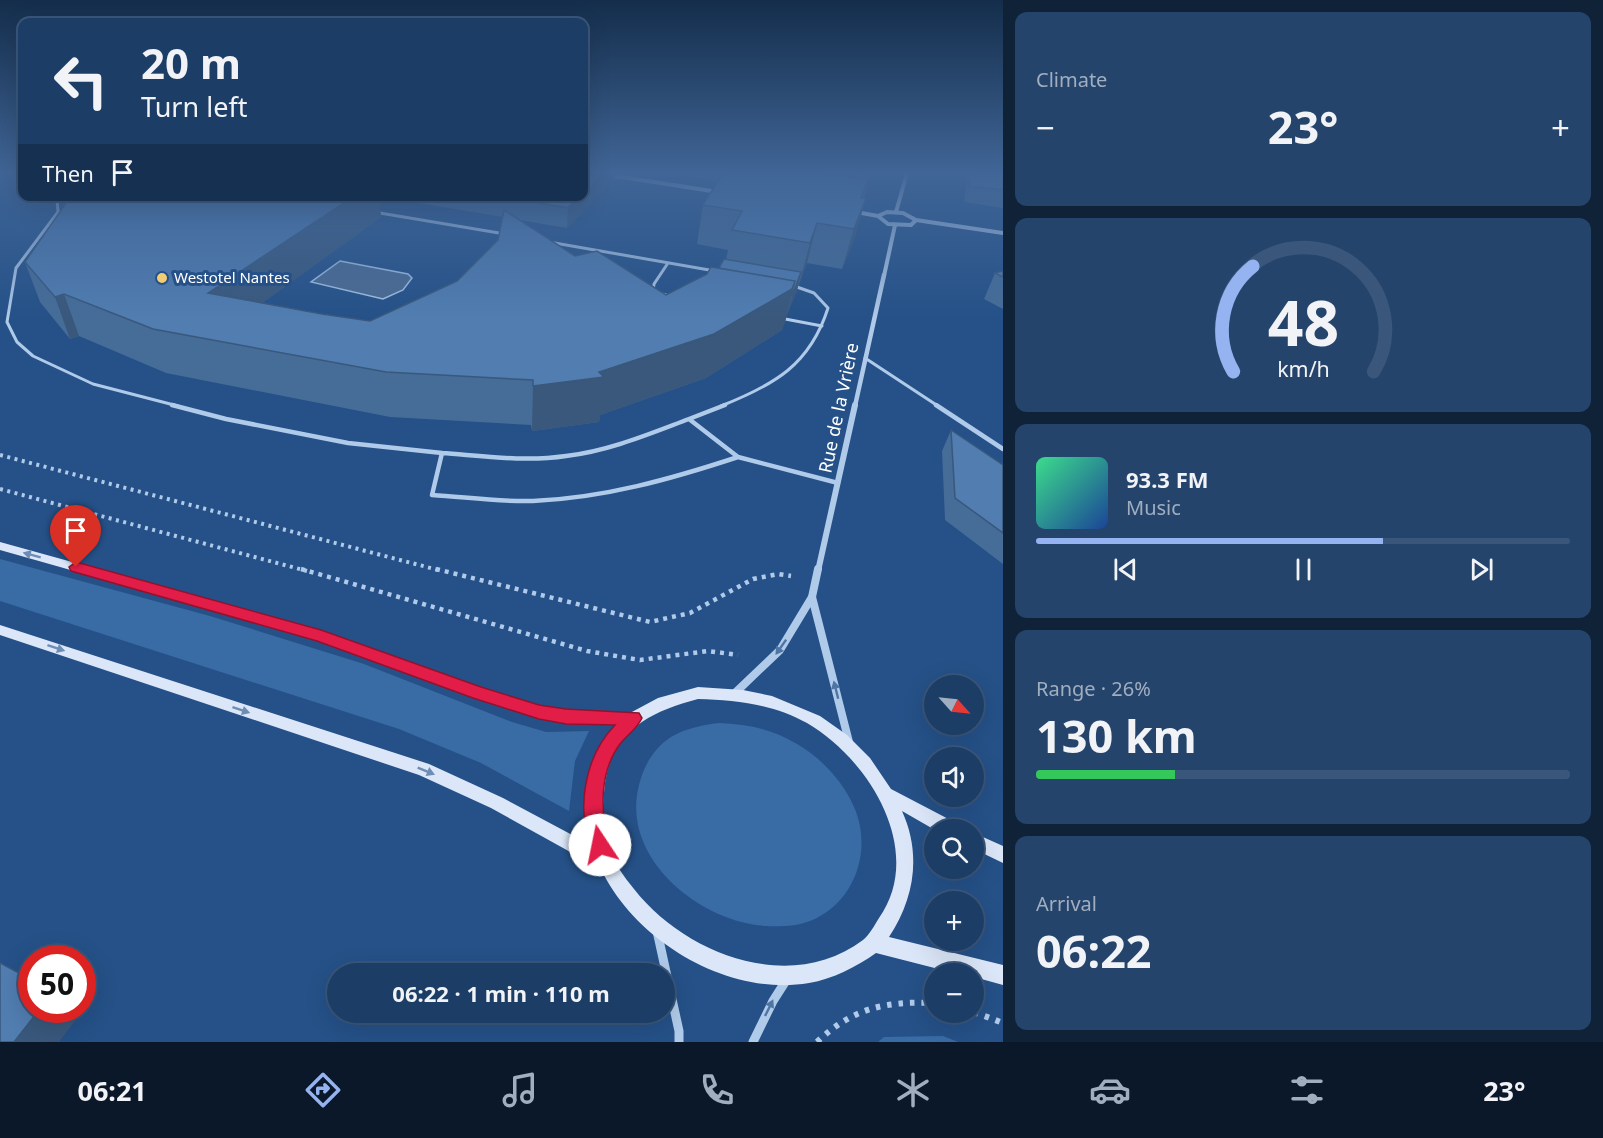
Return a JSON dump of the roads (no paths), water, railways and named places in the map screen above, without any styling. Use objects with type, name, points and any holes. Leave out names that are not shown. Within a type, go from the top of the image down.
[{"type":"main road","points":[[0,546],[321,636],[479,693],[539,712],[566,717],[633,718]]},
{"type":"main road","points":[[0,630],[423,770],[497,803],[605,862]]},
{"type":"main road","points":[[698,693],[735,693],[775,702],[814,720],[850,747],[871,770],[887,795],[904,837],[905,880],[895,914],[873,943],[836,967],[789,977],[742,972],[697,955],[656,928],[627,897],[605,862],[595,828],[593,795],[600,765],[613,739],[633,718],[663,702],[698,693]]},
{"type":"main road","points":[[887,795],[932,819]]},
{"type":"main road","points":[[984,846],[1003,855]]},
{"type":"main road","points":[[873,943],[1003,975]]},
{"type":"street","points":[[884,222],[895,225],[911,225],[914,222]]},
{"type":"street","points":[[927,222],[1003,233]]},
{"type":"street","name":"Rue de la Vrière","points":[[735,693],[773,658],[812,597],[895,225]]},
{"type":"street","points":[[812,597],[850,747]]},
{"type":"street","points":[[656,928],[679,1030],[679,1042]]},
{"type":"street","points":[[753,1042],[773,1001],[789,977]]},
{"type":"lane","points":[[51,222],[16,268],[7,322],[17,342],[33,356],[93,384],[215,416],[348,443],[442,453],[550,458],[588,452],[645,436],[745,396],[776,378],[799,360],[810,349],[822,326],[828,308],[822,298],[807,289],[791,285]]},
{"type":"lane","points":[[429,222],[511,236]]},
{"type":"lane","points":[[545,241],[725,273]]},
{"type":"lane","points":[[668,263],[654,284],[653,291],[673,297]]},
{"type":"lane","points":[[776,317],[822,326]]},
{"type":"lane","points":[[865,358],[1003,449]]},
{"type":"lane","points":[[689,419],[738,457],[838,483]]},
{"type":"lane","points":[[442,453],[432,495],[531,501],[598,496],[651,485],[738,457]]},
{"type":"place","name":"Westotel Nantes","points":[[162,278]]}]
